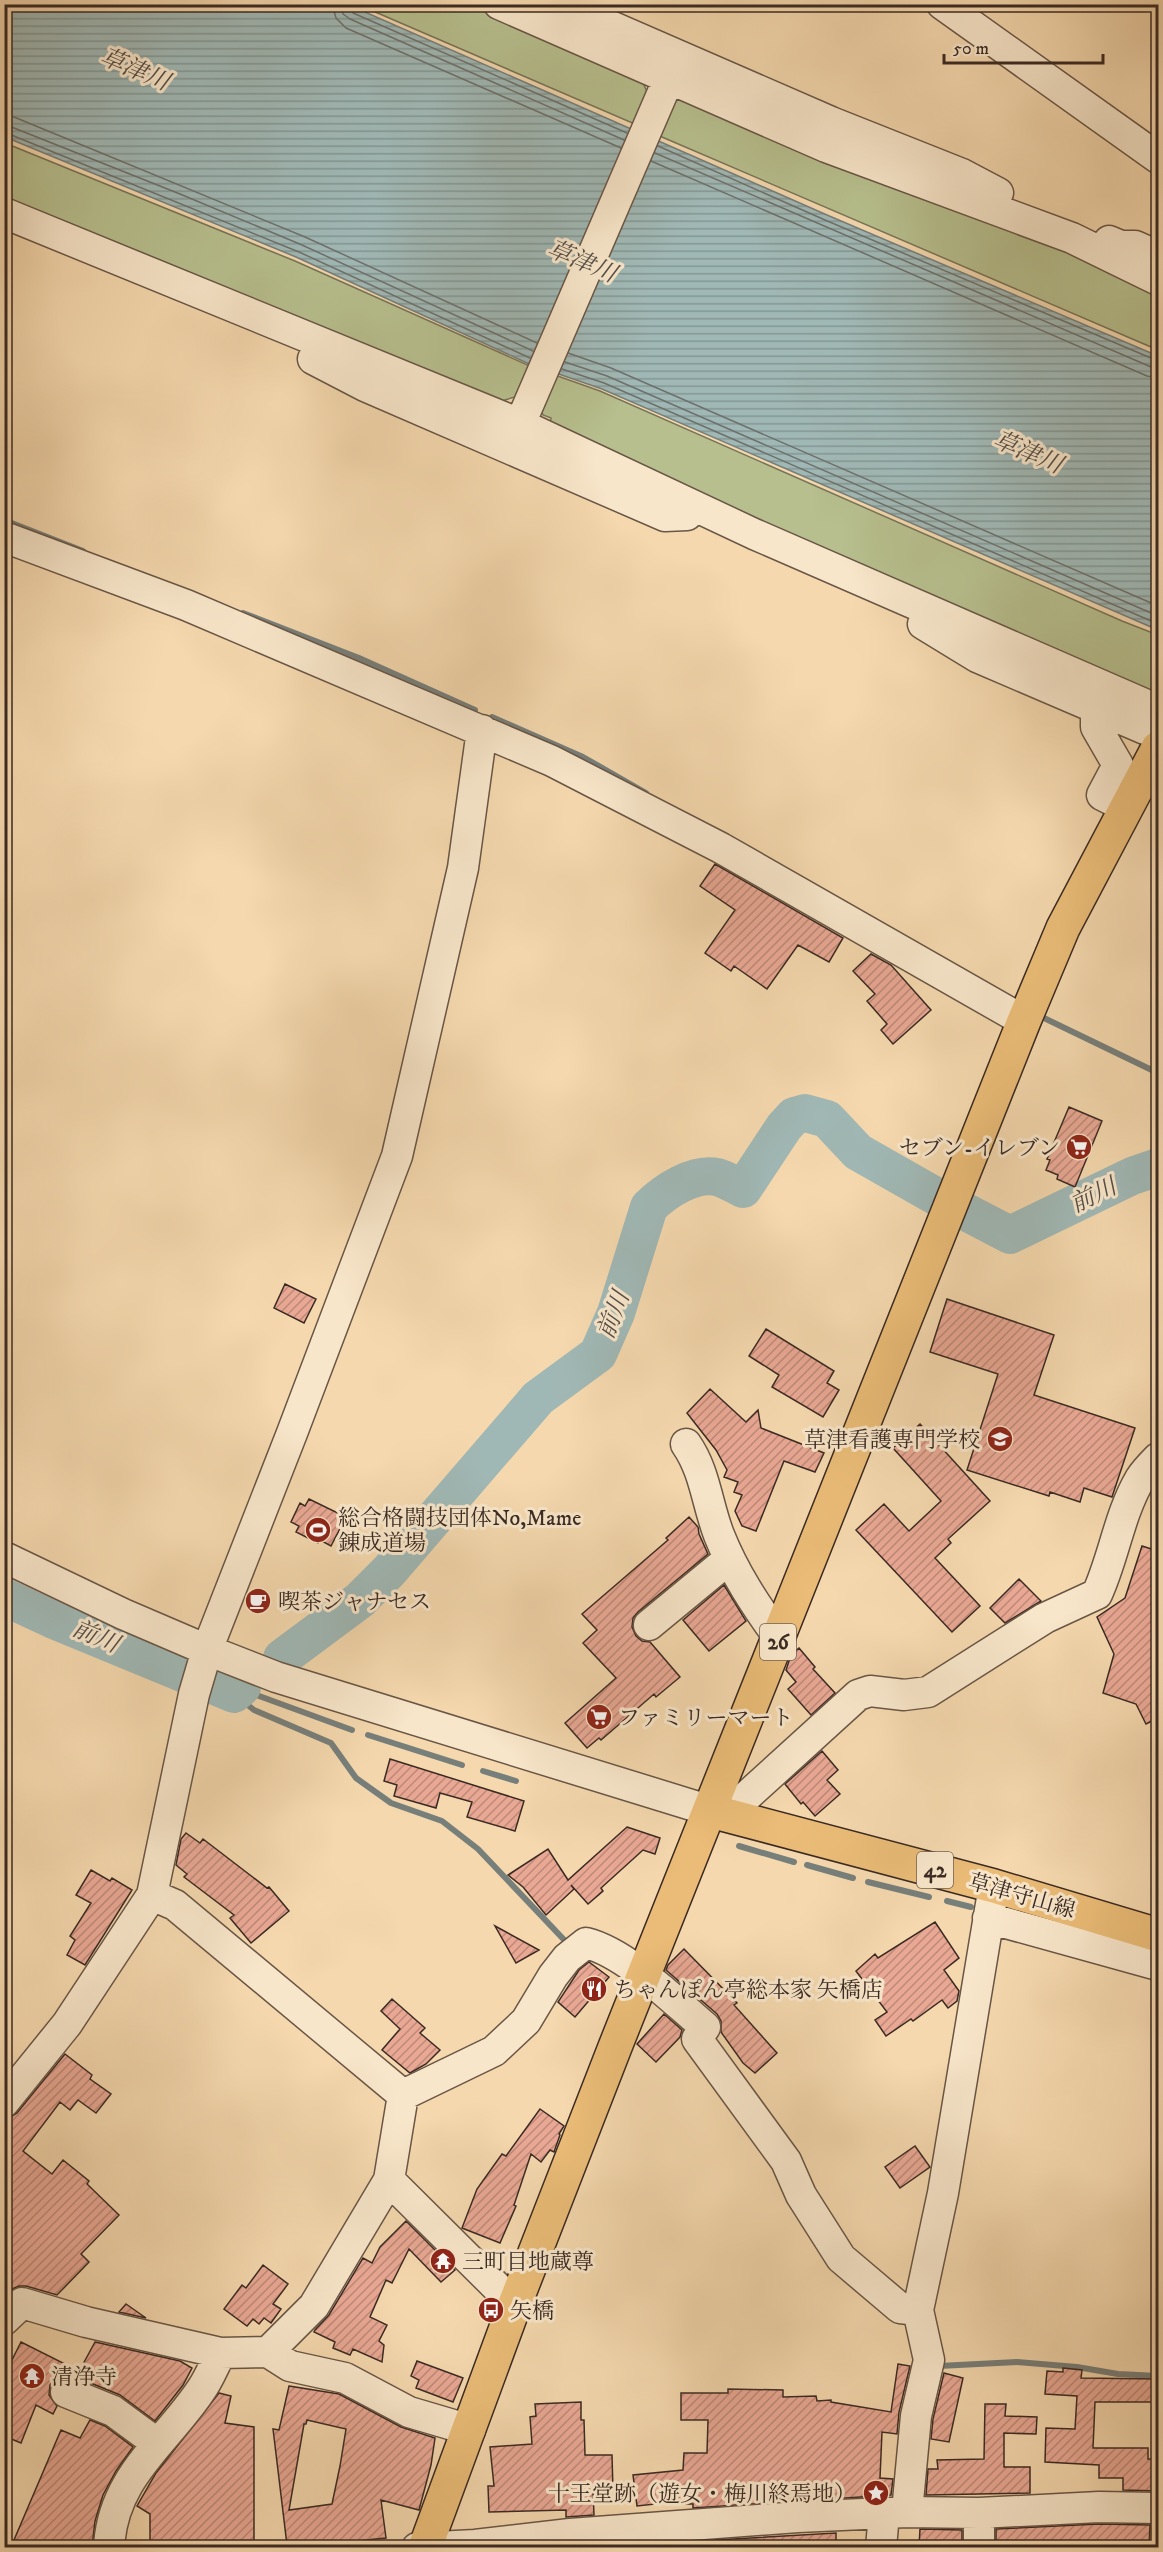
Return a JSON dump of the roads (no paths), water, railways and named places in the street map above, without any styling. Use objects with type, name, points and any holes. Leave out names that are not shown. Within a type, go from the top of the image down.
[{"type":"main road","name":"26","points":[[422,2547],[470,2430],[515,2305],[645,1976],[719,1813],[780,1639],[1024,1021],[1063,928],[1126,807],[1154,729]]},
{"type":"main road","name":"草津守山線","points":[[719,1813],[994,1886],[1158,1935]]},
{"type":"street","points":[[500,4],[663,91],[826,147],[1072,238],[1115,249],[1158,280]]},
{"type":"street","points":[[523,4],[832,137],[960,185],[1007,198]]},
{"type":"street","points":[[560,4],[831,122],[962,174],[1007,198],[1158,268]]},
{"type":"street","points":[[942,4],[1158,158]]},
{"type":"street","points":[[526,411],[663,91]]},
{"type":"street","points":[[4,213],[77,244],[526,411],[689,510],[1154,729]]},
{"type":"street","points":[[77,244],[87,260],[99,269],[292,349],[365,386],[665,516],[689,510]]},
{"type":"street","points":[[1115,249],[1135,246],[1158,256]]},
{"type":"street","points":[[689,510],[716,534],[923,624],[977,657],[1096,708],[1154,729]]},
{"type":"street","points":[[4,537],[186,604],[552,761],[721,848],[1024,1021]]},
{"type":"street","points":[[1096,708],[1096,727],[1118,765],[1102,795],[1126,807]]},
{"type":"street","points":[[4,2102],[67,2024],[152,1895],[194,1694],[208,1649],[397,1156],[463,868],[482,730]]},
{"type":"street","points":[[686,1444],[700,1467],[707,1500],[729,1559],[757,1607],[780,1639]]},
{"type":"street","points":[[4,1557],[123,1614],[234,1662],[276,1677],[719,1813],[858,1695],[870,1691],[904,1695],[928,1692],[1045,1618],[1097,1594],[1106,1574],[1126,1507],[1141,1477],[1158,1458]]},
{"type":"street","points":[[4,1536],[163,1614],[208,1649]]},
{"type":"street","points":[[649,1625],[729,1559]]},
{"type":"street","points":[[881,2547],[896,2513],[929,2360],[918,2310],[943,2193],[994,1886]]},
{"type":"street","points":[[152,1895],[175,1905],[403,2095]]},
{"type":"street","points":[[988,1918],[1158,1965]]},
{"type":"street","points":[[403,2095],[494,2051],[526,2021],[567,1958],[586,1943],[600,1947],[645,1976],[705,2027],[697,2039],[786,2161],[801,2195],[841,2258],[900,2308],[918,2310]]},
{"type":"street","points":[[268,2352],[314,2306],[389,2180],[403,2095]]},
{"type":"street","points":[[389,2180],[515,2305]]},
{"type":"street","points":[[4,2320],[22,2302],[86,2322],[221,2353],[268,2352],[290,2366],[345,2378],[409,2412],[470,2430]]},
{"type":"street","points":[[110,2547],[113,2514],[119,2499],[158,2444],[202,2389],[221,2353]]},
{"type":"street","points":[[66,2392],[113,2411],[158,2444]]},
{"type":"street","points":[[422,2547],[571,2541],[798,2517],[896,2513],[979,2513],[1100,2507],[1158,2508]]},
{"type":"street","points":[[978,2547],[979,2513]]},
{"type":"water","name":"草津川","points":[[5,5],[349,5],[827,215],[1158,356],[1158,630],[602,389],[527,363],[296,257],[5,137]]},
{"type":"waterway","points":[[4,520],[83,551]]},
{"type":"waterway","points":[[243,613],[359,658],[475,710]]},
{"type":"waterway","points":[[492,717],[583,757],[646,793]]},
{"type":"waterway","points":[[1044,1018],[1158,1073]]},
{"type":"waterway","name":"前川","points":[[282,1658],[360,1600],[389,1571],[538,1398],[598,1354],[616,1313],[649,1207],[663,1195],[680,1184],[708,1176],[720,1178],[743,1189],[784,1127],[794,1116],[805,1113],[827,1119],[858,1152],[939,1198]]},
{"type":"waterway","name":"前川","points":[[964,1211],[1010,1235],[1132,1176],[1158,1167]]},
{"type":"waterway","name":"前川","points":[[4,1597],[187,1675]]},
{"type":"waterway","name":"前川","points":[[210,1684],[234,1694],[242,1687]]},
{"type":"waterway","points":[[240,1689],[352,1730]]},
{"type":"waterway","points":[[234,1694],[254,1710],[331,1743],[356,1778],[391,1803],[442,1821],[478,1849],[569,1945]]},
{"type":"waterway","points":[[368,1735],[462,1765]]},
{"type":"waterway","points":[[483,1771],[516,1781]]},
{"type":"waterway","points":[[739,1846],[794,1862]]},
{"type":"waterway","points":[[807,1865],[853,1878]]},
{"type":"waterway","points":[[868,1882],[929,1897]]},
{"type":"waterway","points":[[947,1901],[971,1907]]},
{"type":"waterway","points":[[939,2366],[1017,2362],[1077,2367],[1118,2374],[1158,2376]]},
{"type":"place","name":"セブン-イレブン","points":[[1079,1147]]},
{"type":"place","name":"草津看護専門学校","points":[[1000,1439]]},
{"type":"place","name":"総合格闘技団体No,Mame 錬成道場","points":[[318,1530]]},
{"type":"place","name":"喫茶ジャナセス","points":[[258,1601]]},
{"type":"place","name":"ファミリーマート","points":[[599,1717]]},
{"type":"place","name":"ちゃんぽん亭総本家 矢橋店","points":[[594,1989]]},
{"type":"place","name":"三町目地蔵尊","points":[[443,2261]]},
{"type":"place","name":"矢橋","points":[[491,2310]]},
{"type":"place","name":"清浄寺","points":[[32,2376]]},
{"type":"place","name":"十王堂跡（遊女・梅川終焉地）","points":[[876,2493]]}]
